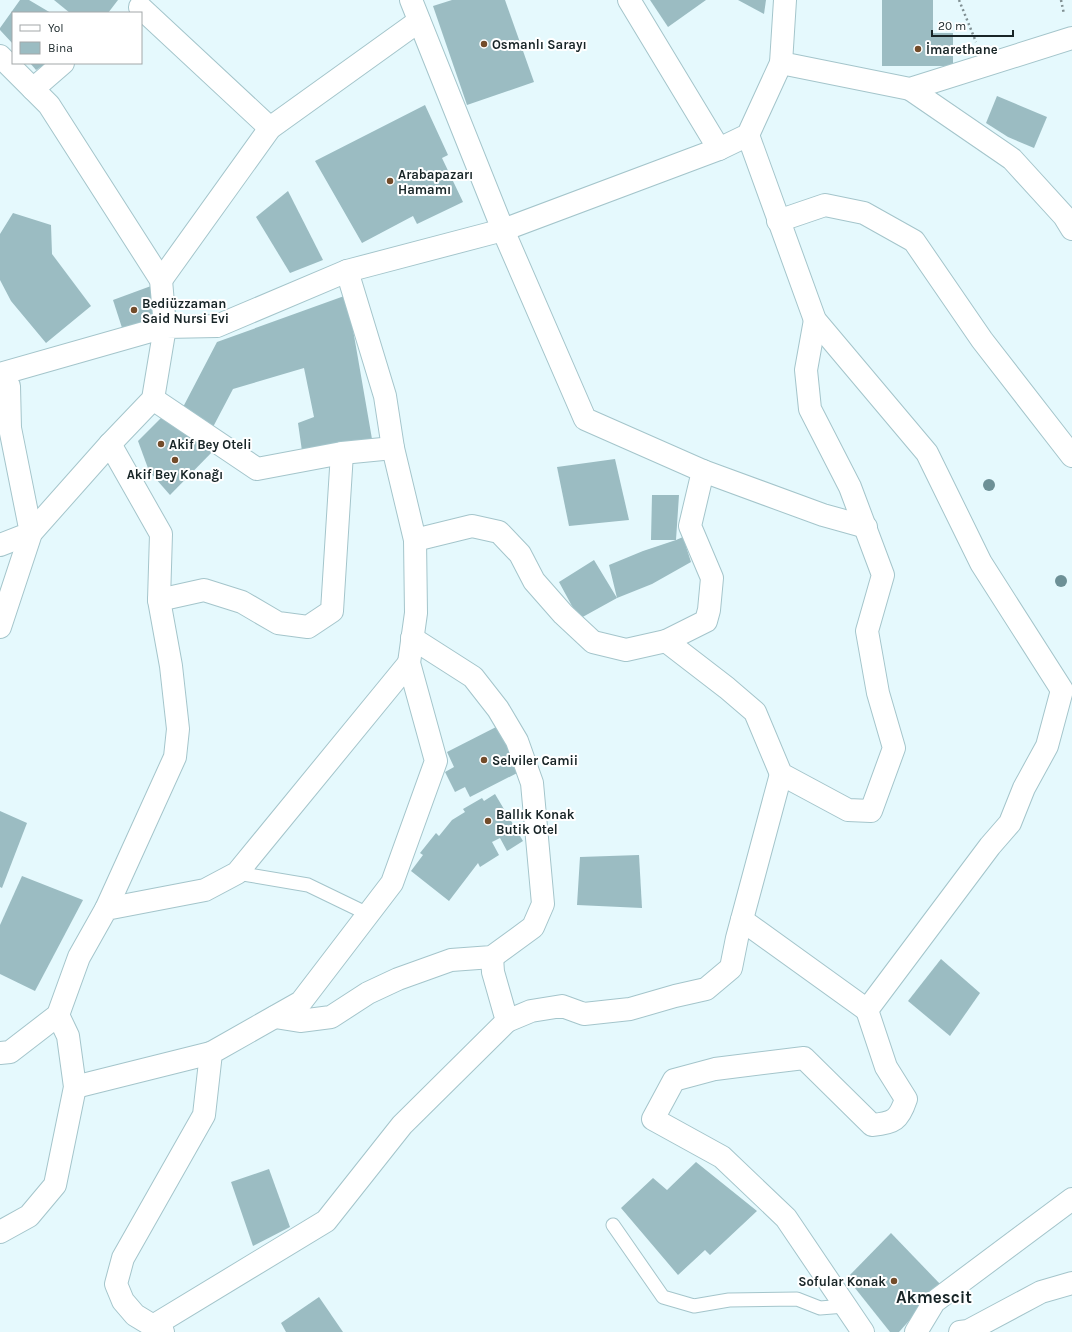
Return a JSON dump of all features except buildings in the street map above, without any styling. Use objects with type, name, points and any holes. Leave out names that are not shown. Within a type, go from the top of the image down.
[{"type":"street","points":[[411,0],[503,230],[585,419],[703,471],[823,515],[866,527]]},
{"type":"street","points":[[629,0],[719,149]]},
{"type":"street","points":[[31,533],[10,428],[9,386],[0,374],[165,327],[217,326],[347,271],[503,230],[719,149],[748,135],[781,63],[785,0]]},
{"type":"street","points":[[140,7],[270,128]]},
{"type":"street","points":[[161,280],[270,128],[419,21]]},
{"type":"street","points":[[910,89],[1072,38]]},
{"type":"street","points":[[0,56],[49,105],[161,280],[165,327],[153,400],[110,444],[31,533],[0,628]]},
{"type":"street","points":[[781,63],[910,89],[1012,159],[1064,216],[1072,230]]},
{"type":"street","points":[[33,89],[62,64]]},
{"type":"street","points":[[748,135],[815,320],[927,453],[981,563],[1062,690],[1047,746],[1024,788],[1010,823],[990,846],[867,1010]]},
{"type":"street","points":[[778,221],[826,205],[864,213],[914,241],[982,340],[1072,456]]},
{"type":"street","points":[[75,1088],[211,1053],[301,1002],[392,883],[436,761],[408,663],[416,613],[415,540],[393,448],[385,396],[347,271]]},
{"type":"street","points":[[781,774],[848,810],[871,811],[894,748],[878,693],[867,631],[883,575],[850,487],[810,409],[806,370],[815,320]]},
{"type":"street","points":[[153,400],[257,469],[342,453],[393,448]]},
{"type":"street","points":[[0,1052],[10,1052],[58,1015],[79,957],[106,909],[175,757],[178,729],[171,666],[159,600],[161,534],[110,444]]},
{"type":"street","points":[[159,600],[204,590],[242,602],[278,623],[308,627],[332,611],[342,453]]},
{"type":"street","points":[[415,540],[472,526],[499,532],[520,554],[534,581],[563,614],[593,642],[626,650],[666,641],[706,621],[709,610],[712,578],[690,526],[703,471]]},
{"type":"street","points":[[0,545],[31,533]]},
{"type":"street","points":[[274,1017],[300,1021],[331,1017],[368,993],[398,979],[451,960],[492,957],[533,927],[543,904],[532,783],[517,741],[498,709],[473,677],[412,638]]},
{"type":"street","points":[[211,1053],[204,1115],[123,1258],[116,1284],[124,1301],[135,1315],[158,1329],[326,1221],[402,1125],[507,1021],[531,1011],[562,1006],[584,1014],[630,1009],[706,989],[731,968],[742,920],[781,774],[755,712],[727,688],[666,641]]},
{"type":"street","points":[[106,909],[205,890],[237,873],[408,663]]},
{"type":"street","points":[[742,920],[867,1010],[886,1067],[906,1099],[901,1113],[888,1123],[872,1125],[804,1058],[715,1069],[674,1080],[652,1119],[722,1157],[786,1218],[863,1332]]},
{"type":"street","points":[[492,957],[493,972],[507,1021]]},
{"type":"street","points":[[0,1232],[30,1216],[55,1185],[75,1088],[68,1036],[58,1015]]},
{"type":"street","points":[[916,1332],[934,1302],[1072,1199]]},
{"type":"street","points":[[960,1332],[968,1331],[1041,1292],[1072,1283]]},
{"type":"lane","points":[[237,873],[308,885],[368,914]]},
{"type":"lane","points":[[613,1226],[663,1297],[694,1306],[729,1300],[797,1299],[820,1308],[845,1306]]},
{"type":"path","points":[[960,0],[978,47]]},
{"type":"place","name":"Osmanlı Sarayı","points":[[484,44]]},
{"type":"place","name":"İmarethane","points":[[918,49]]},
{"type":"place","name":"Arabapazarı Hamamı","points":[[390,181]]},
{"type":"place","name":"Bediüzzaman Said Nursi Evi","points":[[134,310]]},
{"type":"place","name":"Akif Bey Oteli","points":[[161,444]]},
{"type":"place","name":"Akif Bey Konağı","points":[[175,460]]},
{"type":"place","name":"Selviler Camii","points":[[484,760]]},
{"type":"place","name":"Ballık Konak Butik Otel","points":[[488,821]]},
{"type":"place","name":"Sofular Konak","points":[[894,1281]]},
{"type":"district","name":"Akmescit","points":[[934,1297]]}]
